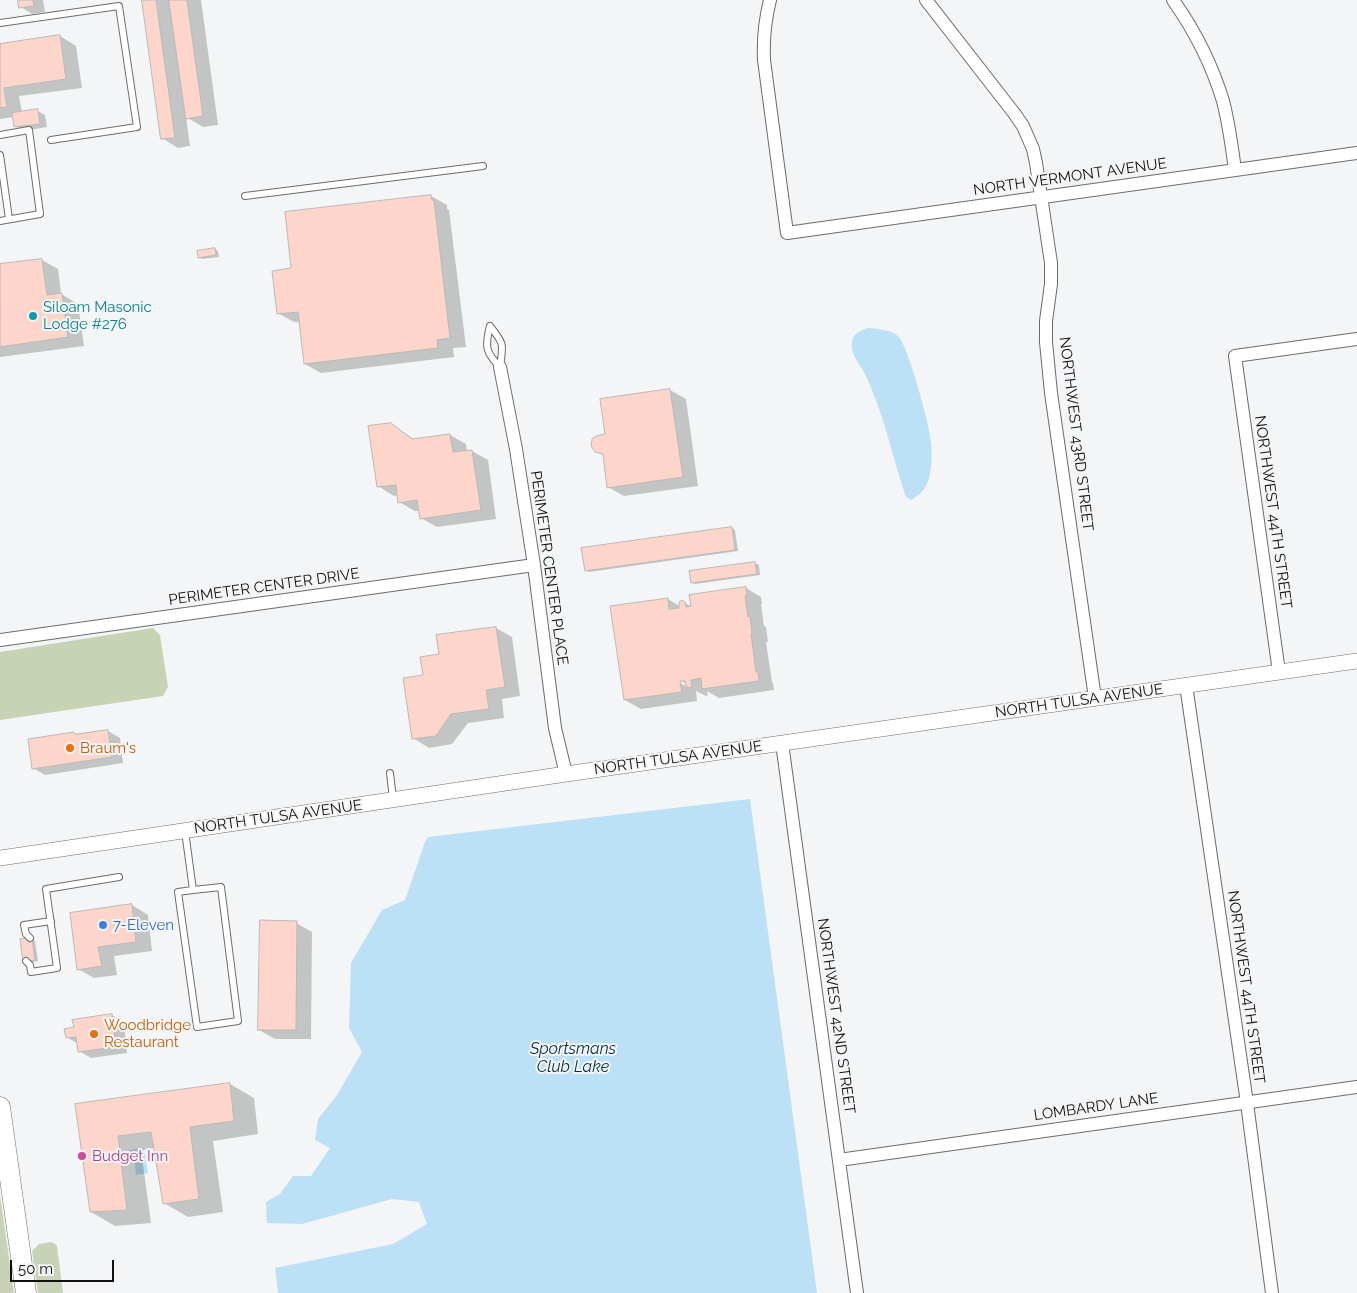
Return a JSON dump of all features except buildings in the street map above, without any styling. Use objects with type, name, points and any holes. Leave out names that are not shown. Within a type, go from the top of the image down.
[{"type":"highway","points":[[0,1107],[26,1293]]},
{"type":"street","name":"NORTH VERMONT AVENUE","points":[[770,0],[763,41],[764,60],[787,233],[1357,153]]},
{"type":"street","name":"NORTHWEST 43RD STREET","points":[[926,0],[1014,113],[1023,126],[1033,149],[1051,263],[1051,284],[1046,321],[1051,393],[1095,698]]},
{"type":"street","points":[[1174,0],[1204,51],[1214,76],[1230,131],[1235,170]]},
{"type":"street","name":"NORTHWEST 44TH STREET","points":[[1279,672],[1235,356],[1357,339]]},
{"type":"street","name":"PERIMETER CENTER PLACE","points":[[500,367],[516,449],[534,565],[555,728],[566,774]]},
{"type":"street","name":"PERIMETER CENTER DRIVE","points":[[0,640],[534,565]]},
{"type":"street","name":"NORTH TULSA AVENUE","points":[[0,858],[566,774],[1357,661]]},
{"type":"street","name":"NORTHWEST 44TH STREET","points":[[1186,685],[1247,1102],[1272,1293]]},
{"type":"street","name":"NORTHWEST 42ND STREET","points":[[782,743],[857,1293]]},
{"type":"street","name":"LOMBARDY LANE","points":[[839,1160],[1357,1087]]},
{"type":"lane","points":[[0,23],[119,6],[137,127],[51,140]]},
{"type":"lane","points":[[0,134],[30,130],[40,214],[0,221]]},
{"type":"lane","points":[[0,155],[9,219]]},
{"type":"lane","points":[[245,196],[482,166]]},
{"type":"lane","points":[[490,326],[501,340],[503,346],[500,367],[492,358],[486,342],[490,326]]},
{"type":"lane","points":[[390,773],[393,800]]},
{"type":"lane","points":[[185,831],[193,890]]},
{"type":"lane","points":[[29,962],[31,972],[57,968],[46,889],[119,877]]},
{"type":"lane","points":[[221,887],[238,1021],[197,1027],[178,892],[193,890],[221,887]]},
{"type":"lane","points":[[26,937],[24,926],[51,922]]},
{"type":"green space","points":[[153,628],[160,635],[168,687],[163,696],[0,720],[0,652]]},
{"type":"green space","points":[[0,1195],[14,1293],[0,1293]]},
{"type":"green space","points":[[51,1242],[57,1246],[63,1293],[38,1293],[32,1251],[39,1244]]},
{"type":"water","points":[[869,328],[885,330],[898,336],[913,370],[927,420],[931,446],[930,473],[924,489],[911,500],[906,497],[875,397],[852,349],[854,336]]},
{"type":"water","name":"Sportsmans Club Lake","points":[[750,799],[817,1293],[278,1293],[275,1268],[393,1244],[427,1224],[419,1202],[392,1199],[302,1224],[267,1223],[266,1202],[280,1194],[293,1176],[311,1176],[330,1148],[315,1140],[318,1119],[337,1095],[362,1052],[349,1028],[351,963],[382,910],[405,900],[428,837]]},
{"type":"water","points":[[144,1148],[148,1173],[136,1175],[134,1158],[131,1157],[130,1150]]},
{"type":"place","name":"Siloam Masonic Lodge #276","points":[[33,316]]},
{"type":"place","name":"Braum's","points":[[70,748]]},
{"type":"place","name":"7-Eleven","points":[[103,925]]},
{"type":"place","name":"Woodbridge Restaurant","points":[[94,1034]]},
{"type":"place","name":"Budget Inn","points":[[82,1156]]}]
